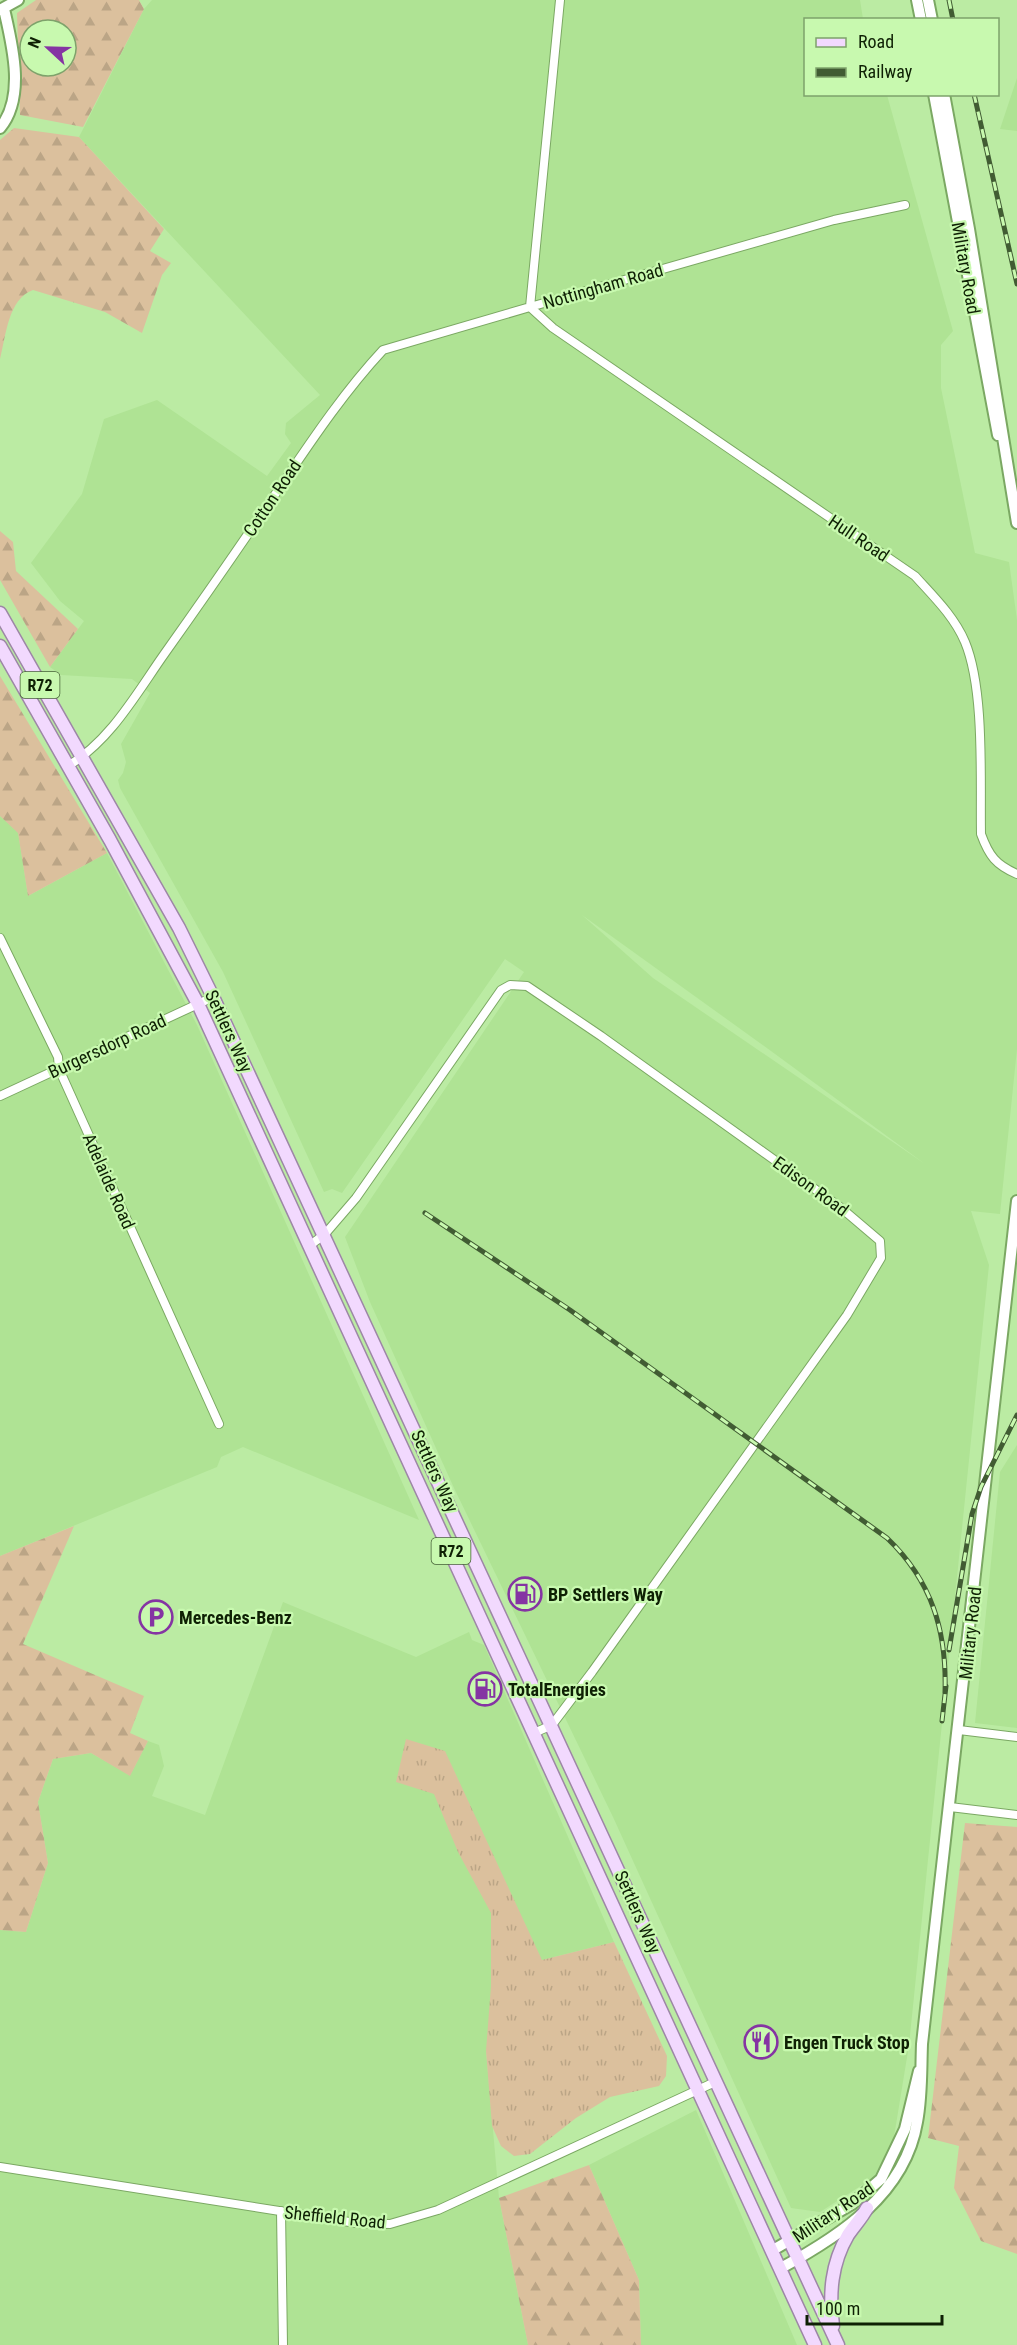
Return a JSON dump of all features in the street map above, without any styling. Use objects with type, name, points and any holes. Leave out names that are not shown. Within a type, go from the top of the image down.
[{"type":"main road","name":"Settlers Way","points":[[0,613],[179,928],[213,997],[325,1234],[836,2341]]},
{"type":"main road","name":"Settlers Way","points":[[0,645],[198,1004],[815,2345]]},
{"type":"main road","points":[[836,2341],[830,2294],[833,2273],[849,2234],[867,2208]]},
{"type":"street","points":[[0,128],[8,117],[13,98],[14,69],[3,17],[18,0]]},
{"type":"street","name":"Nottingham Road","points":[[560,0],[530,308],[834,220],[905,205]]},
{"type":"street","points":[[917,0],[921,18]]},
{"type":"street","points":[[928,0],[932,18]]},
{"type":"street","name":"Military Road","points":[[934,96],[995,429],[1002,439]]},
{"type":"street","name":"Military Road","points":[[944,96],[996,385],[1002,439],[1017,523]]},
{"type":"street","name":"Cotton Road","points":[[68,766],[99,743],[201,604],[294,466],[367,367],[383,350],[530,308]]},
{"type":"street","name":"Hull Road","points":[[530,308],[553,328],[915,576],[947,610],[965,642],[977,696],[981,834],[989,855],[999,866],[1017,874]]},
{"type":"street","name":"Adelaide Road","points":[[0,938],[58,1057],[59,1069],[219,1424]]},
{"type":"street","name":"Edison Road","points":[[309,1246],[325,1234],[356,1198],[501,990],[515,984],[527,986],[601,1035],[840,1207],[880,1241],[881,1258],[847,1315],[615,1642],[552,1725],[534,1733]]},
{"type":"street","name":"Burgersdorp Road","points":[[0,1096],[213,997]]},
{"type":"street","name":"Military Road","points":[[781,2268],[844,2229],[885,2192],[900,2173],[912,2144],[920,2098],[921,2065],[1017,1201]]},
{"type":"street","points":[[959,1730],[1017,1737]]},
{"type":"street","points":[[951,1807],[1017,1815]]},
{"type":"street","name":"Military Road","points":[[773,2250],[852,2204],[881,2179],[905,2129],[921,2065]]},
{"type":"street","name":"Sheffield Road","points":[[0,2167],[373,2224],[410,2220],[438,2210],[715,2082]]},
{"type":"street","points":[[281,2211],[283,2345]]},
{"type":"shaded area","points":[[152,0],[860,0],[863,18],[804,18],[804,96],[887,96],[953,331],[941,345],[941,388],[975,553],[1009,562],[1017,620],[1017,1049],[1000,1214],[971,1211],[989,1265],[909,2045],[893,2143],[873,2178],[820,2212],[791,2208],[613,1817],[454,1488],[370,1302],[345,1237],[524,972],[505,959],[342,1193],[332,1189],[324,1192],[223,972],[120,788],[118,780],[126,762],[121,744],[150,693],[132,679],[61,675],[50,667],[84,621],[60,601],[31,563],[82,494],[104,419],[157,400],[267,476],[291,443],[285,434],[286,423],[320,395],[79,137],[144,9]],"holes":[[[582,915],[771,1051],[925,1164],[653,978]]]},
{"type":"shaded area","points":[[1017,78],[1017,131],[1000,129]]},
{"type":"shaded area","points":[[0,816],[18,832],[28,896],[107,853],[197,1025],[419,1520],[243,1447],[221,1457],[217,1467],[0,1556]]},
{"type":"shaded area","points":[[1017,1445],[1017,1728],[975,1723],[1000,1472]]},
{"type":"shaded area","points":[[283,1602],[416,1657],[469,1632],[472,1640],[484,1645],[614,1942],[542,1960],[486,2051],[499,2198],[528,2345],[0,2345],[0,1930],[26,1932],[48,1863],[38,1802],[53,1759],[91,1753],[130,1775],[148,1741],[159,1745],[164,1766],[152,1796],[205,1815]]},
{"type":"shaded area","points":[[696,2110],[797,2345],[641,2345],[639,2280],[589,2165]]},
{"type":"green space","points":[[36,0],[139,0],[144,9],[83,127],[20,115],[19,78],[78,78],[78,18],[18,18],[18,47],[17,13]]},
{"type":"green space","points":[[14,128],[79,137],[164,229],[150,251],[171,263],[162,275],[142,333],[105,312],[33,290],[18,301],[13,310],[6,329],[0,359],[0,140]]},
{"type":"green space","points":[[0,531],[13,542],[16,571],[78,629],[50,667],[0,580]]},
{"type":"green space","points":[[0,676],[107,853],[28,896],[18,833],[0,816]]},
{"type":"green space","points":[[74,1526],[23,1644],[144,1696],[130,1733],[148,1741],[130,1776],[91,1753],[53,1759],[38,1802],[48,1863],[26,1932],[0,1930],[0,1556]]},
{"type":"green space","points":[[406,1739],[445,1751],[542,1960],[614,1942],[667,2056],[666,2076],[659,2086],[610,2097],[576,2118],[530,2154],[514,2156],[501,2146],[492,2126],[486,2051],[491,1986],[491,1913],[458,1852],[434,1794],[396,1782]]},
{"type":"green space","points":[[965,1823],[1017,1827],[1017,2254],[981,2241],[954,2188],[959,2146],[928,2138]]},
{"type":"green space","points":[[589,2165],[639,2280],[641,2345],[528,2345],[499,2198]]},
{"type":"railway","points":[[949,0],[953,18]]},
{"type":"railway","points":[[974,96],[1017,284]]},
{"type":"railway","points":[[425,1213],[570,1310],[887,1538],[915,1572],[934,1608],[943,1649],[945,1693]]},
{"type":"railway","points":[[949,1650],[972,1514],[981,1487],[1017,1415]]},
{"type":"railway","points":[[942,1721],[946,1686]]},
{"type":"place","name":"BP Settlers Way","points":[[525,1594]]},
{"type":"place","name":"Mercedes-Benz","points":[[156,1617]]},
{"type":"place","name":"TotalEnergies","points":[[485,1689]]},
{"type":"place","name":"Engen Truck Stop","points":[[761,2042]]}]
